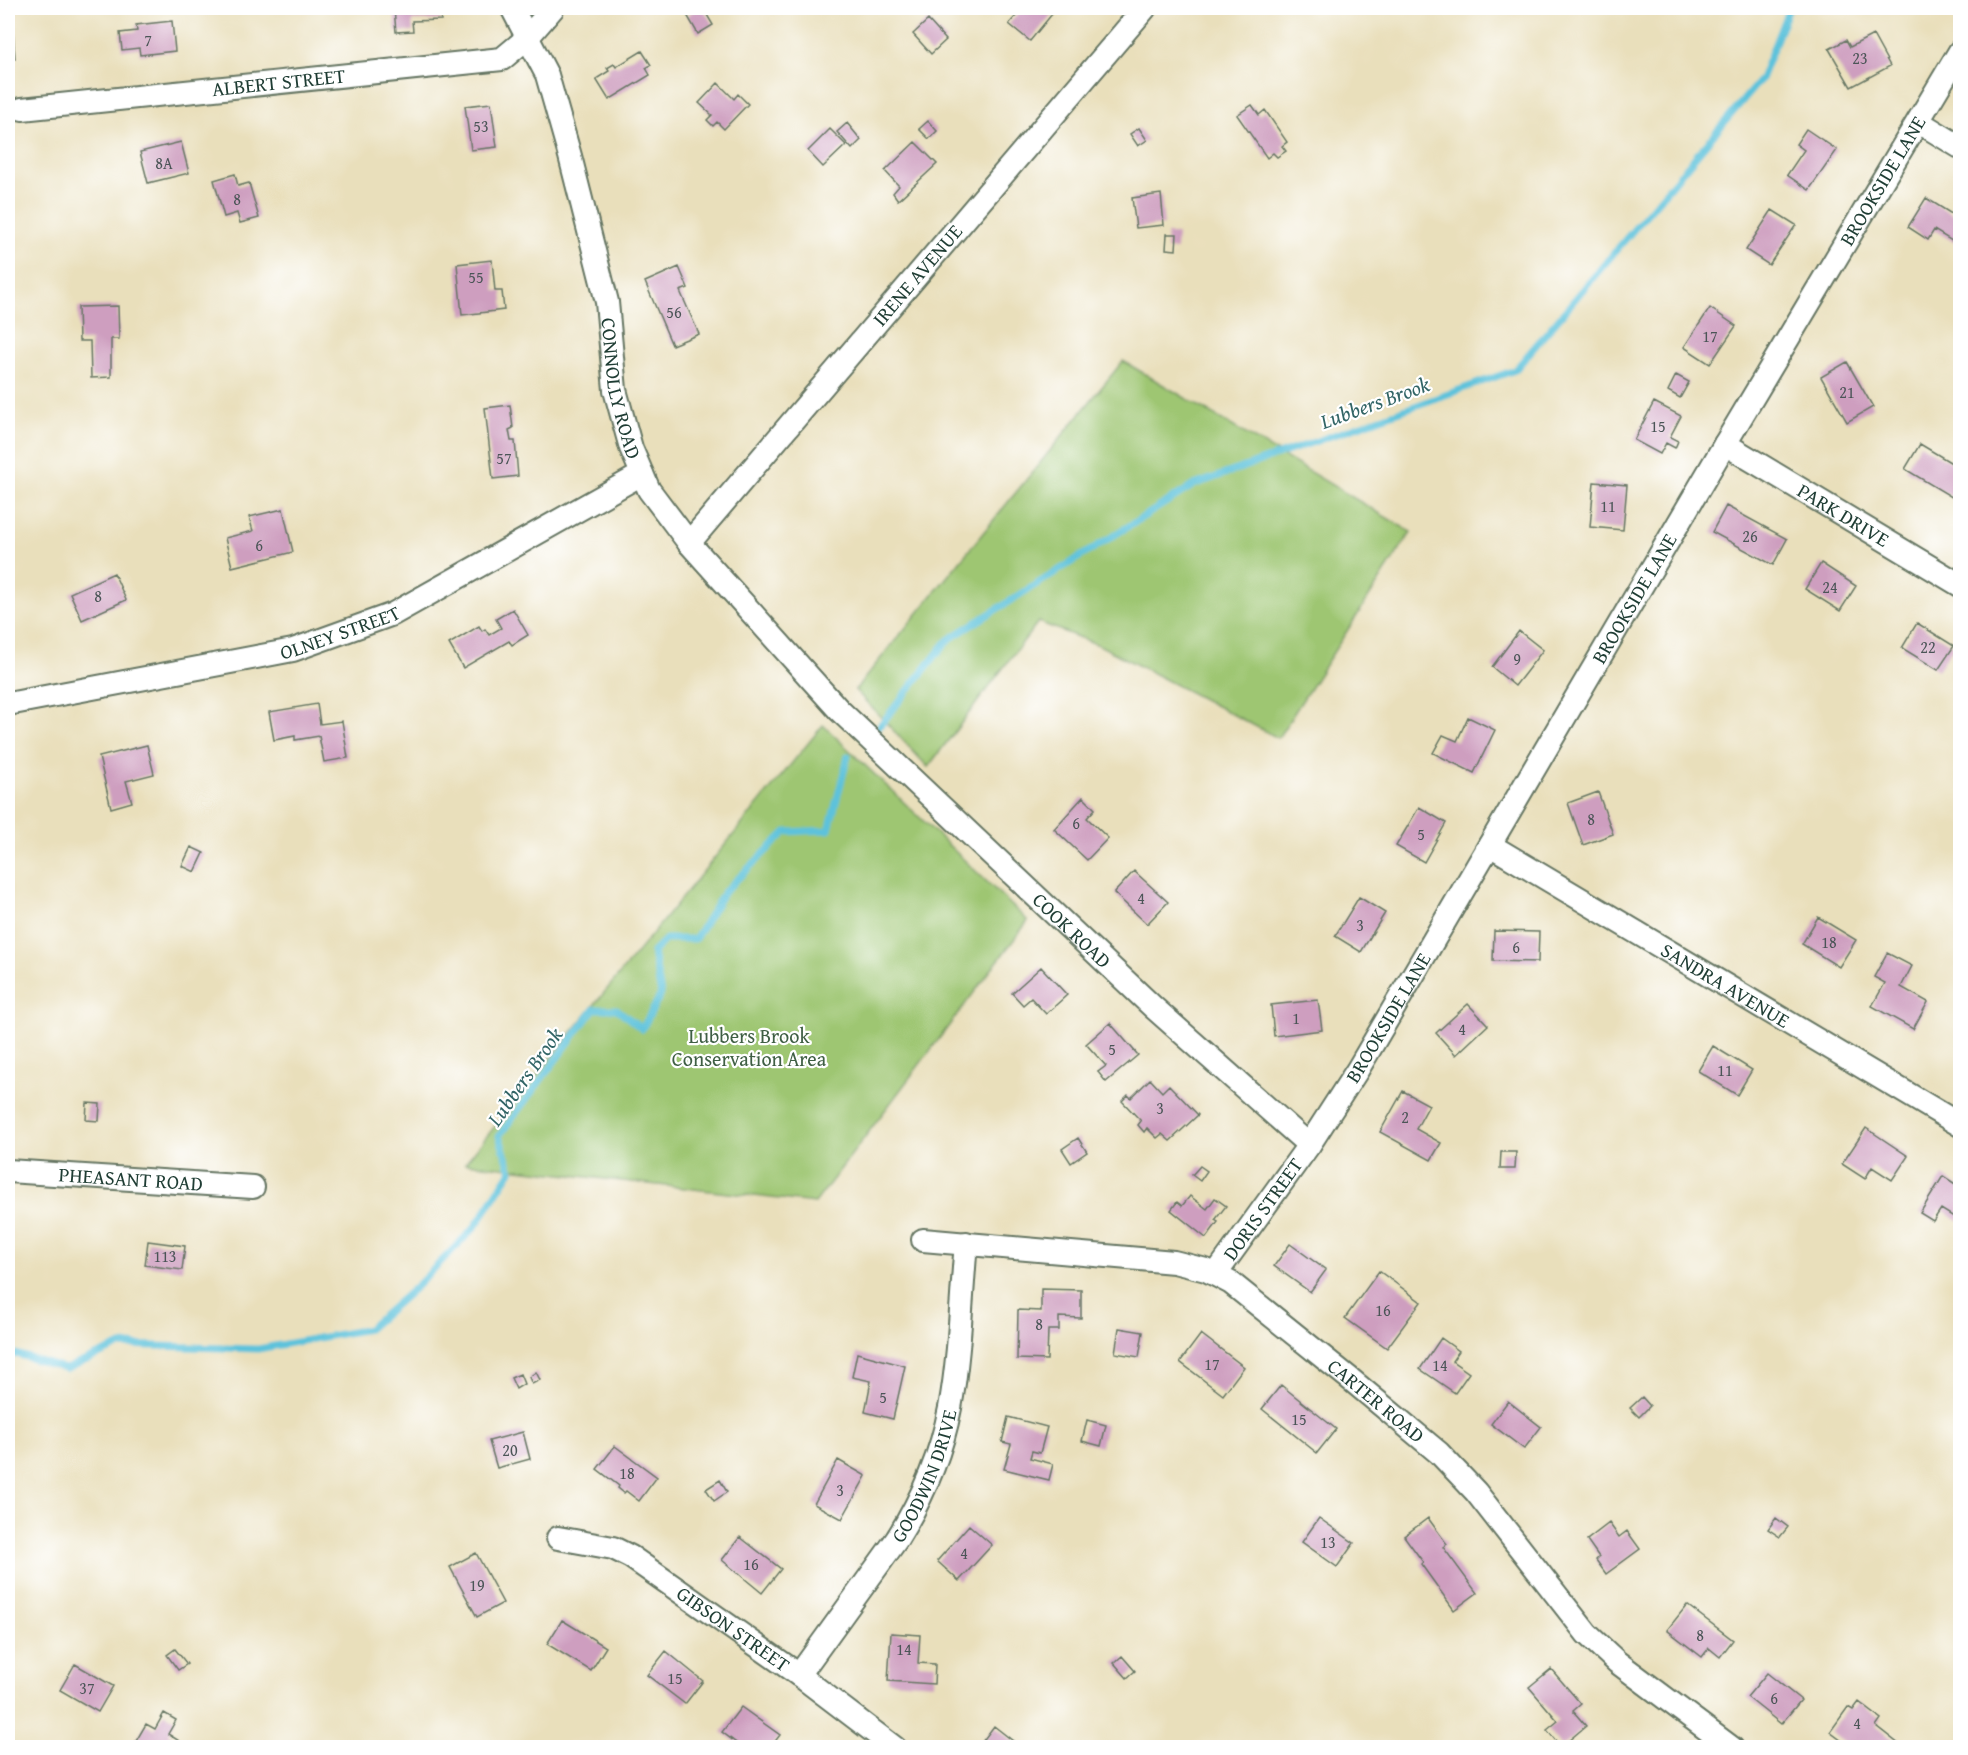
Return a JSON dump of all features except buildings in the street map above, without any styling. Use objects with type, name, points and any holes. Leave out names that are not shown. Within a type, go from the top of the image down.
[{"type":"street","name":"CONNOLLY ROAD","points":[[512,8],[547,75],[607,302],[615,390],[631,447],[649,490],[689,543],[838,710]]},
{"type":"street","name":"ALBERT STREET","points":[[22,109],[502,59],[527,38],[553,8]]},
{"type":"street","name":"IRENE AVENUE","points":[[689,543],[1145,8]]},
{"type":"street","name":"BROOKSIDE LANE","points":[[1309,1145],[1358,1069],[1725,444],[1960,51]]},
{"type":"street","points":[[1919,122],[1960,147]]},
{"type":"street","name":"PARK DRIVE","points":[[1725,444],[1960,585]]},
{"type":"street","name":"OLNEY STREET","points":[[8,704],[293,650],[393,614],[642,474]]},
{"type":"street","name":"COOK ROAD","points":[[838,710],[1153,1006],[1309,1145]]},
{"type":"street","name":"SANDRA AVENUE","points":[[1490,846],[1960,1125]]},
{"type":"street","name":"DORIS STREET","points":[[1216,1274],[1309,1145]]},
{"type":"street","name":"PHEASANT ROAD","points":[[8,1171],[253,1187]]},
{"type":"street","name":"CARTER ROAD","points":[[923,1240],[1174,1262],[1196,1266],[1216,1274],[1246,1294],[1439,1453],[1476,1492],[1587,1634],[1617,1662],[1731,1748]]},
{"type":"street","name":"GOODWIN DRIVE","points":[[799,1675],[897,1539],[910,1519],[928,1480],[950,1410],[966,1243]]},
{"type":"street","name":"GIBSON STREET","points":[[558,1538],[608,1547],[627,1555],[799,1675],[895,1748]]},
{"type":"green space","points":[[1123,361],[1411,532],[1278,738],[1099,645],[1038,622],[928,767],[855,690]]},
{"type":"green space","name":"Lubbers Brook Conservation Area","points":[[823,725],[1028,921],[815,1203],[465,1163]]},
{"type":"waterway","name":"Lubbers Brook","points":[[878,728],[948,640],[1194,485],[1515,370],[1761,79],[1789,8]]},
{"type":"waterway","name":"Lubbers Brook","points":[[8,1357],[16,1354],[66,1369],[121,1345],[258,1349],[368,1329],[418,1285],[475,1227],[511,1171],[499,1136],[594,1009],[617,1009],[642,1029],[661,994],[653,952],[666,939],[695,939],[724,892],[786,832],[829,830],[848,756]]}]
